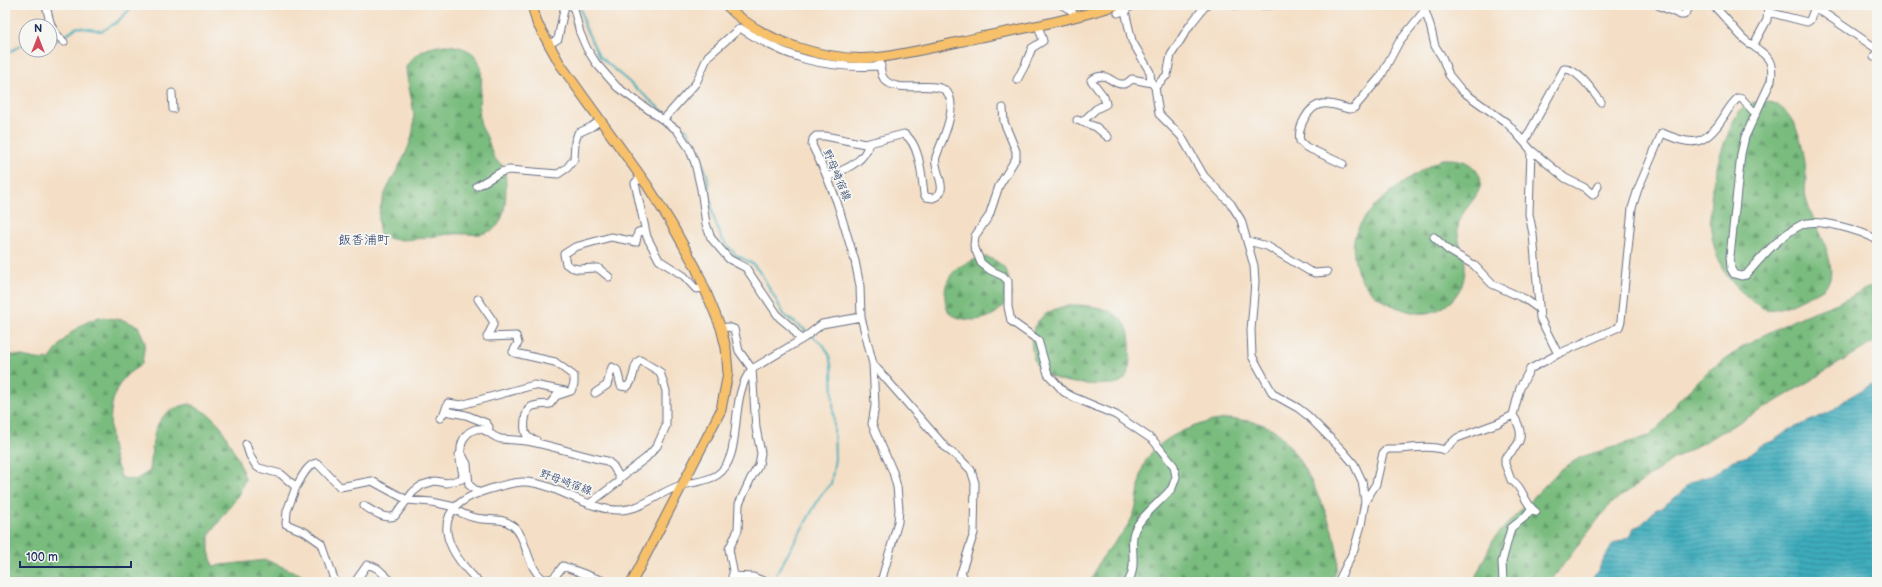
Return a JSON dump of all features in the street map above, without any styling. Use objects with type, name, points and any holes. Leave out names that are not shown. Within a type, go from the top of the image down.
[{"type":"main road","points":[[532,5],[537,23],[548,45],[641,177],[671,223],[696,268],[721,328],[726,348],[728,365],[726,388],[721,410],[632,582]]},
{"type":"main road","points":[[726,5],[746,21],[769,35],[791,45],[843,57],[880,61],[1075,17],[1096,8],[1120,10]]},
{"type":"street","points":[[46,5],[49,22],[54,32],[61,39]]},
{"type":"street","points":[[548,45],[558,39],[565,5]]},
{"type":"street","points":[[574,5],[580,33],[587,49],[596,63],[617,87],[664,119],[677,130],[689,148],[695,163],[701,189],[706,224],[711,238],[729,259],[746,268],[779,317],[803,339]]},
{"type":"street","points":[[1062,5],[1072,10],[1075,17]]},
{"type":"street","points":[[1135,5],[1120,10],[1132,41],[1150,72],[1159,114],[1181,136],[1204,176],[1234,209],[1241,220],[1254,266],[1255,282],[1251,330],[1252,356],[1273,394],[1298,408],[1307,415],[1354,464],[1362,481],[1365,501],[1358,538],[1338,582]]},
{"type":"street","points":[[1153,85],[1167,75],[1171,55],[1190,25],[1206,5]]},
{"type":"street","points":[[1234,5],[1271,5]]},
{"type":"street","points":[[1658,5],[1684,15],[1691,5]]},
{"type":"street","points":[[1713,5],[1741,36],[1763,52],[1772,64],[1773,72],[1772,81],[1755,113],[1745,137],[1741,154],[1730,256],[1731,268],[1734,274],[1741,276],[1746,274],[1776,243],[1802,224],[1818,223],[1839,225],[1868,234],[1877,240]]},
{"type":"street","points":[[1424,7],[1435,46],[1442,57],[1449,75],[1462,91],[1507,123],[1531,150],[1565,178],[1585,188],[1593,196],[1598,186]]},
{"type":"street","points":[[1343,164],[1306,146],[1300,141],[1299,131],[1302,122],[1316,106],[1320,104],[1350,109],[1354,108],[1382,76],[1399,42],[1424,7]]},
{"type":"street","points":[[1753,46],[1767,20],[1768,8],[1807,22],[1810,20],[1815,7],[1877,49]]},
{"type":"street","points":[[1017,80],[1032,48],[1043,41],[1038,25]]},
{"type":"street","points":[[664,119],[696,83],[708,56],[740,28],[774,49],[795,57],[830,65],[880,61]]},
{"type":"street","name":"野母崎宿線","points":[[454,508],[479,493],[513,483],[528,482],[589,504],[611,510],[626,510],[648,502],[683,484],[710,478],[725,467],[733,447],[736,413],[740,391],[747,375],[752,369],[803,339],[822,324],[832,321],[862,317],[860,286],[855,261],[845,227],[827,177],[812,145],[813,139],[816,136],[824,136],[840,140],[869,143],[900,134],[908,136],[921,169],[924,195],[933,198],[940,193],[942,185],[935,160],[950,120],[948,92],[938,87],[893,85],[883,77],[880,61]]},
{"type":"street","points":[[1524,142],[1564,69],[1569,68],[1575,72],[1601,102]]},
{"type":"street","points":[[1108,137],[1096,127],[1079,121],[1106,104],[1104,97],[1092,80],[1105,76],[1122,84],[1126,84],[1132,79],[1153,85]]},
{"type":"street","points":[[172,93],[174,109]]},
{"type":"street","points":[[1503,582],[1502,562],[1511,528],[1534,511],[1517,484],[1511,480],[1505,464],[1505,458],[1513,452],[1519,444],[1519,428],[1513,415],[1520,388],[1530,369],[1558,354],[1619,327],[1621,321],[1632,208],[1638,189],[1662,133],[1685,142],[1699,141],[1717,127],[1738,98],[1742,99],[1755,113]]},
{"type":"street","points":[[1003,108],[1004,122],[1016,158],[999,186],[989,216],[975,236],[974,246],[981,263],[990,270],[1003,276],[1008,281],[1008,307],[1011,321],[1038,340],[1048,374],[1053,381],[1073,397],[1116,415],[1147,436],[1166,454],[1176,471],[1175,482],[1172,488],[1140,521],[1134,533],[1134,563],[1128,582]]},
{"type":"street","points":[[476,186],[501,172],[509,170],[558,174],[567,168],[574,159],[575,142],[578,133],[591,128],[600,120]]},
{"type":"street","points":[[827,177],[855,163],[868,149],[869,143]]},
{"type":"street","points":[[1531,150],[1528,214],[1533,234],[1540,318],[1558,354]]},
{"type":"street","points":[[641,177],[635,183],[645,230],[659,260],[684,276],[696,288],[704,288]]},
{"type":"street","points":[[609,277],[598,268],[579,270],[572,268],[566,264],[564,254],[575,247],[611,237],[636,242],[638,232],[645,230]]},
{"type":"street","points":[[1434,237],[1448,250],[1474,265],[1492,284],[1525,299],[1539,309]]},
{"type":"street","points":[[1248,241],[1267,246],[1309,271],[1315,273],[1327,272]]},
{"type":"street","points":[[478,299],[493,321],[493,325],[487,337],[516,336],[518,343],[514,352],[515,353],[555,362],[573,373],[575,380],[571,391],[554,398],[550,404],[529,408],[525,422],[528,437],[558,445],[562,449]]},
{"type":"street","points":[[862,317],[873,364],[874,406],[872,424],[893,472],[899,509],[895,537],[881,582]]},
{"type":"street","points":[[721,328],[734,328],[739,351],[752,369],[756,428],[761,453],[759,465],[750,478],[739,504],[738,530],[729,550],[733,576],[753,577],[766,582]]},
{"type":"street","points":[[589,504],[615,486],[620,478],[646,458],[657,446],[666,426],[665,386],[658,370],[640,360],[636,364],[633,380],[627,388],[621,386],[617,370],[612,367],[608,385],[595,393]]},
{"type":"street","points":[[873,364],[947,449],[971,470],[975,483],[974,533],[958,582]]},
{"type":"street","points":[[440,418],[448,403],[461,405],[534,385],[566,392]]},
{"type":"street","points":[[445,411],[455,412],[478,419],[488,425],[488,432]]},
{"type":"street","points":[[1365,501],[1376,484],[1383,453],[1387,449],[1403,450],[1435,447],[1444,450],[1457,438],[1498,423],[1513,415]]},
{"type":"street","points":[[364,506],[384,516],[395,516],[407,500],[422,485],[430,481],[447,483],[463,478],[459,460],[461,444],[468,434],[475,429],[488,432],[493,437],[501,439],[532,442],[607,461],[613,466],[620,478]]},
{"type":"street","points":[[246,444],[250,456],[256,466],[281,474],[296,487]]},
{"type":"street","points":[[461,453],[467,464],[470,485],[479,493]]},
{"type":"street","points":[[335,582],[322,544],[305,532],[286,524],[287,511],[296,487],[312,464],[318,463],[340,487],[374,482],[386,490],[407,500],[451,505],[476,519],[493,519],[511,524],[519,532],[532,567],[543,579],[551,579],[556,576],[563,566],[606,582]]},
{"type":"street","points":[[454,508],[448,522],[448,538],[462,566],[479,582]]},
{"type":"street","points":[[355,582],[367,565],[374,566],[380,570],[386,578],[394,582]]},
{"type":"street","points":[[961,572],[966,582]]},
{"type":"green space","points":[[446,45],[463,48],[473,54],[479,62],[481,72],[479,109],[480,121],[494,156],[498,162],[505,167],[506,197],[503,213],[498,225],[483,234],[452,234],[405,240],[387,238],[380,235],[379,221],[381,207],[385,194],[404,157],[413,131],[414,123],[413,107],[406,67],[414,57],[423,51]]},
{"type":"green space","points":[[1763,101],[1780,107],[1787,113],[1796,128],[1804,157],[1806,199],[1827,250],[1830,263],[1830,275],[1827,285],[1817,292],[1792,304],[1785,307],[1772,309],[1763,308],[1754,302],[1737,287],[1725,273],[1715,250],[1710,218],[1716,170],[1726,139],[1735,118],[1743,108],[1755,102]]},
{"type":"green space","points":[[1442,159],[1464,161],[1475,169],[1480,177],[1481,184],[1478,191],[1460,219],[1458,227],[1458,237],[1465,260],[1464,276],[1461,287],[1456,296],[1440,309],[1419,313],[1408,311],[1391,305],[1383,300],[1363,282],[1356,266],[1353,245],[1356,233],[1370,211],[1393,190],[1419,172]]},
{"type":"green space","points":[[987,257],[999,263],[1006,271],[1011,295],[998,312],[986,318],[972,320],[962,319],[953,315],[948,311],[945,301],[948,280],[957,269],[964,264]]},
{"type":"green space","points":[[1877,283],[1877,340],[1770,405],[1675,458],[1610,504],[1550,582],[1473,582],[1494,538],[1560,470],[1581,457],[1649,436],[1658,428],[1678,401],[1708,371],[1743,347],[1800,317],[1840,302]]},
{"type":"green space","points":[[1070,305],[1100,308],[1114,314],[1125,324],[1129,335],[1130,359],[1127,373],[1121,382],[1104,385],[1064,381],[1045,374],[1035,363],[1031,340],[1036,325],[1046,314],[1061,307]]},
{"type":"green space","points":[[99,317],[123,320],[138,326],[145,342],[142,364],[127,375],[118,387],[113,399],[110,426],[111,441],[117,467],[122,478],[135,480],[150,471],[152,447],[156,427],[167,413],[177,407],[190,404],[210,415],[220,425],[239,461],[245,479],[238,496],[209,535],[209,551],[213,566],[266,560],[302,575],[306,582],[5,582],[5,356],[16,355],[44,360],[50,359],[71,333]]},
{"type":"green space","points":[[1227,419],[1251,422],[1269,427],[1284,440],[1295,454],[1316,491],[1325,511],[1337,548],[1338,562],[1331,582],[1092,582],[1098,564],[1126,528],[1134,514],[1141,474],[1148,457],[1167,440],[1191,427],[1216,420]]},
{"type":"water","points":[[1877,381],[1877,582],[1591,582],[1613,544],[1629,537],[1634,528],[1642,524],[1656,509],[1661,508],[1681,493],[1688,484],[1702,477],[1713,475],[1733,460],[1748,456],[1760,446],[1773,441],[1789,430],[1830,412],[1848,398]]},
{"type":"waterway","points":[[62,38],[77,27],[102,31],[117,22],[134,5]]},
{"type":"waterway","points":[[580,5],[585,27],[599,56],[666,114]]},
{"type":"waterway","points":[[5,55],[18,47]]},
{"type":"waterway","points":[[669,116],[687,130],[698,151],[707,175],[713,215],[721,238],[736,255],[753,264],[762,275],[785,316],[804,329],[824,346],[829,354],[832,370],[835,458],[831,484],[821,495],[772,582]]},
{"type":"district","name":"飯香浦町","points":[[364,240]]}]
